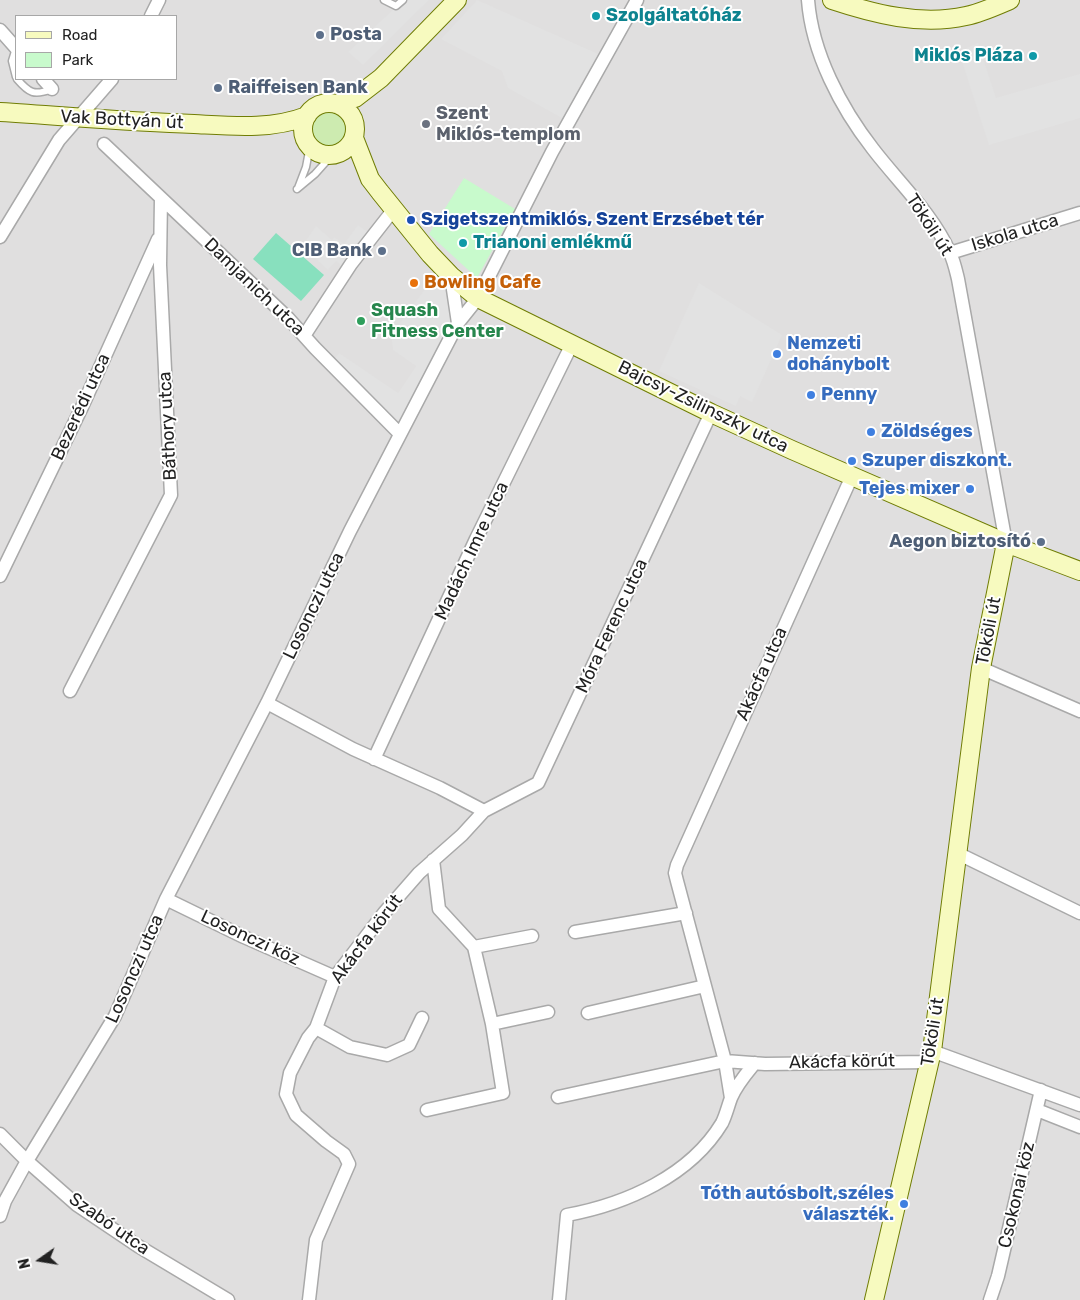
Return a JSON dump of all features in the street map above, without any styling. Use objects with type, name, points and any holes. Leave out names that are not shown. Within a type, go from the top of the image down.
[{"type":"street","points":[[151,15],[158,0]]},
{"type":"street","points":[[354,120],[344,107],[328,103],[312,109],[307,116],[303,130],[307,142],[316,151],[324,154],[336,154],[351,144],[355,132],[354,120],[362,104],[381,78],[456,0]]},
{"type":"street","name":"Losonczi utca","points":[[0,1216],[5,1201],[27,1161],[115,1016],[166,899],[267,703],[350,531],[458,323],[478,298],[552,152],[637,0]]},
{"type":"street","name":"Tököli út","points":[[808,0],[818,45],[830,78],[849,116],[931,221],[950,253],[958,279],[1006,543],[981,668],[931,1056],[874,1300]]},
{"type":"street","points":[[832,0],[863,5],[880,15],[930,20],[967,16],[1010,0]]},
{"type":"street","points":[[0,30],[15,47]]},
{"type":"street","points":[[336,104],[355,98],[381,78]]},
{"type":"street","points":[[44,80],[52,89]]},
{"type":"street","points":[[0,237],[59,140],[111,80]]},
{"type":"street","name":"Vak Bottyán út","points":[[0,112],[78,118],[244,126],[274,125],[292,122],[307,116]]},
{"type":"street","name":"Vak Bottyán út","points":[[244,126],[307,142]]},
{"type":"street","name":"Bajcsy-Zsilinszky utca","points":[[354,138],[370,179]]},
{"type":"street","name":"Damjanich utca","points":[[104,144],[288,318],[400,434]]},
{"type":"street","name":"Bajcsy-Zsilinszky utca","points":[[336,154],[370,179],[430,254],[451,276],[478,298],[711,413],[1006,543],[1080,572]]},
{"type":"street","name":"Báthory utca","points":[[70,691],[171,495],[160,236],[162,198]]},
{"type":"street","points":[[304,336],[351,264],[394,209]]},
{"type":"street","name":"Iskola utca","points":[[950,253],[1080,213]]},
{"type":"street","name":"Bezerédi utca","points":[[0,576],[82,407],[160,236]]},
{"type":"street","points":[[451,276],[458,323]]},
{"type":"street","name":"Madách Imre utca","points":[[374,759],[476,539],[572,344]]},
{"type":"street","name":"Móra Ferenc utca","points":[[484,811],[538,783],[711,413]]},
{"type":"street","name":"Akácfa utca","points":[[686,913],[675,873],[677,865],[852,476]]},
{"type":"street","points":[[981,668],[1080,711]]},
{"type":"street","points":[[267,703],[374,759],[440,788],[484,811]]},
{"type":"street","name":"Akácfa körút","points":[[309,1300],[316,1240],[349,1164],[344,1154],[296,1115],[286,1094],[290,1073],[308,1038],[316,1028],[334,977],[418,873],[468,830],[484,811]]},
{"type":"street","points":[[957,853],[1080,912]]},
{"type":"street","points":[[427,1110],[503,1093],[492,1024],[474,947],[439,909],[433,860]]},
{"type":"street","name":"Losonczi köz","points":[[166,899],[244,937],[334,977]]},
{"type":"street","points":[[576,932],[686,913],[725,1061],[731,1098]]},
{"type":"street","points":[[474,947],[532,936]]},
{"type":"street","points":[[588,1014],[704,986]]},
{"type":"street","points":[[492,1024],[548,1012]]},
{"type":"street","points":[[316,1028],[350,1048],[387,1055],[409,1045],[422,1018]]},
{"type":"street","name":"Akácfa körút","points":[[558,1097],[725,1061],[755,1063],[931,1056],[1042,1090],[1080,1105]]},
{"type":"street","points":[[559,1300],[568,1215],[627,1198],[655,1184],[702,1150],[722,1122],[740,1080],[755,1063]]},
{"type":"street","name":"Csokonai köz","points":[[990,1300],[998,1276],[1042,1090]]},
{"type":"street","points":[[1036,1110],[1080,1126]]},
{"type":"street","name":"Szabó utca","points":[[0,1134],[27,1161],[77,1205],[138,1246],[228,1300]]},
{"type":"lane","points":[[384,0],[396,6],[403,0]]},
{"type":"lane","points":[[15,51],[12,61],[15,74]]},
{"type":"lane","points":[[18,80],[27,91],[40,94],[52,89]]},
{"type":"lane","points":[[307,142],[306,167],[297,189],[316,174],[336,154]]},
{"type":"shaded area","points":[[0,0],[1080,0],[1080,1300],[0,1300]]},
{"type":"shaded area","points":[[398,0],[429,0],[363,65],[348,52],[400,3]]},
{"type":"shaded area","points":[[477,0],[598,54],[562,118],[508,88],[502,71],[441,39]]},
{"type":"shaded area","points":[[978,43],[996,98],[1080,74],[1080,118],[989,145],[959,52]]},
{"type":"shaded area","points":[[358,225],[373,236],[347,271],[336,261],[328,270],[302,246],[316,226],[332,240],[334,237],[344,244]]},
{"type":"shaded area","points":[[434,277],[446,285],[454,323],[408,413],[393,426],[331,364],[339,353],[398,393],[416,366],[393,350],[391,335]]},
{"type":"shaded area","points":[[699,283],[782,335],[752,402],[740,396],[736,406],[659,371]]},
{"type":"green space","points":[[331,111],[344,117],[350,130],[344,143],[331,149],[318,143],[312,130],[318,117]]},
{"type":"green space","points":[[464,178],[515,209],[477,278],[429,234]]},
{"type":"green space","points":[[276,233],[324,275],[301,301],[253,259]]},
{"type":"place","name":"Szolgáltatóház","points":[[596,16]]},
{"type":"place","name":"Posta","points":[[320,35]]},
{"type":"place","name":"Miklós Pláza","points":[[1033,56]]},
{"type":"place","name":"Raiffeisen Bank","points":[[218,88]]},
{"type":"place","name":"Szent Miklós-templom","points":[[426,124]]},
{"type":"place","name":"Szigetszentmiklós, Szent Erzsébet tér","points":[[411,220]]},
{"type":"place","name":"Trianoni emlékmű","points":[[463,243]]},
{"type":"place","name":"CIB Bank","points":[[382,251]]},
{"type":"place","name":"Bowling Cafe","points":[[414,283]]},
{"type":"place","name":"Squash Fitness Center","points":[[361,321]]},
{"type":"place","name":"Nemzeti dohánybolt","points":[[777,354]]},
{"type":"place","name":"Penny","points":[[811,395]]},
{"type":"place","name":"Zöldséges","points":[[871,432]]},
{"type":"place","name":"Szuper diszkont.","points":[[852,461]]},
{"type":"place","name":"Tejes mixer","points":[[970,489]]},
{"type":"place","name":"Aegon biztosító","points":[[1041,542]]},
{"type":"place","name":"Tóth autósbolt,széles választék.","points":[[904,1204]]}]
